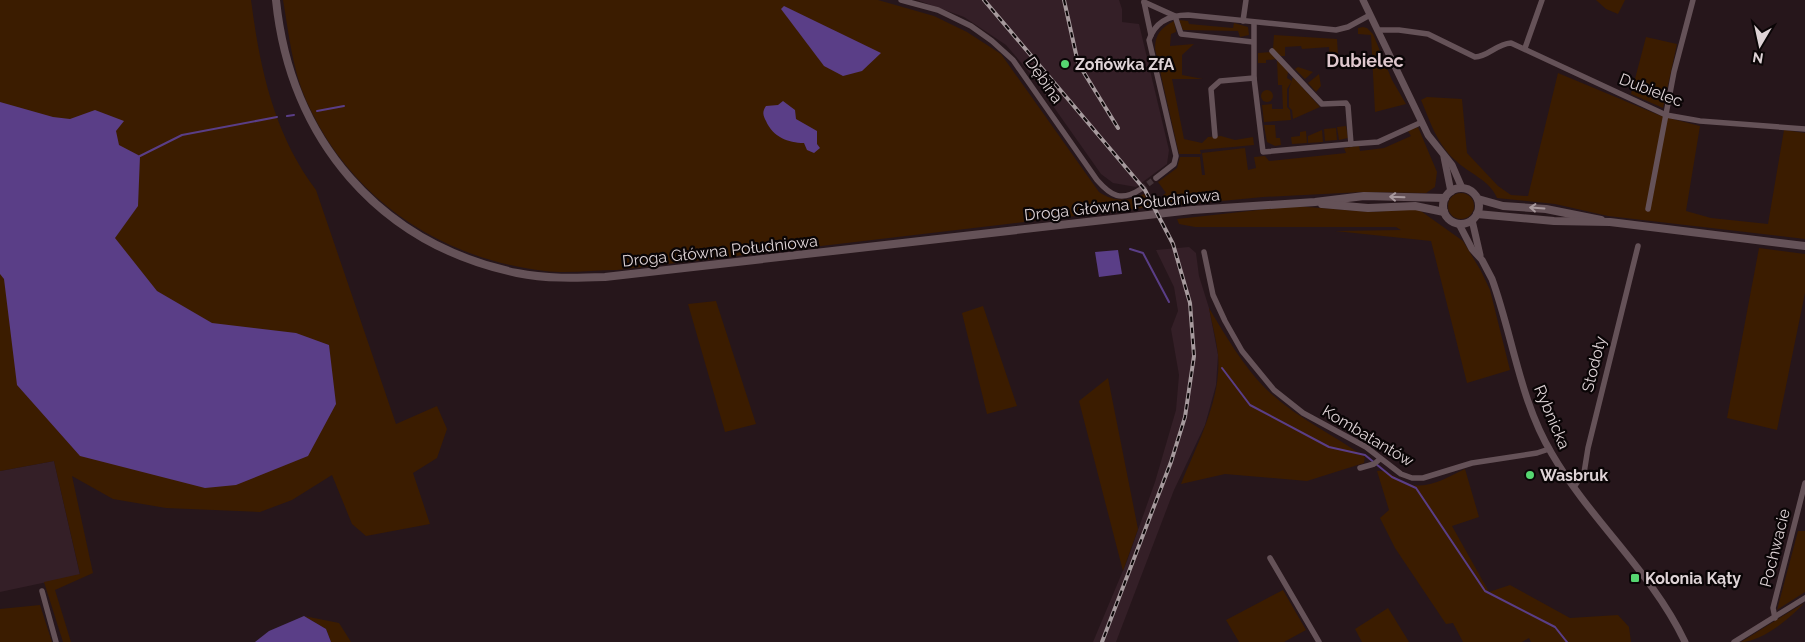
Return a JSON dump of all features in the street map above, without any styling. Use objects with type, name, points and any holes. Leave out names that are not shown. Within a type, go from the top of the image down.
[{"type":"main road","name":"Droga Główna Południowa","points":[[276,0],[284,52],[304,110],[322,142],[342,170],[370,199],[397,222],[460,256],[518,274],[545,277],[604,278],[1172,212],[1315,202],[1364,196],[1448,195]]},
{"type":"main road","points":[[1478,199],[1477,214],[1472,220],[1460,224],[1451,221],[1444,212],[1448,195],[1462,188],[1471,191],[1478,199],[1503,206],[1557,210],[1610,222],[1805,246]]},
{"type":"main road","name":"Droga Główna Południowa","points":[[1315,202],[1368,208],[1416,206],[1444,212]]},
{"type":"main road","points":[[1477,214],[1554,221],[1610,222]]},
{"type":"street","name":"Dębina","points":[[900,0],[938,10],[971,26],[992,41],[1013,60],[1097,180],[1108,192],[1127,196],[1141,189]]},
{"type":"street","points":[[1243,21],[1246,0]]},
{"type":"street","points":[[1363,0],[1431,140],[1452,165],[1462,188]]},
{"type":"street","points":[[1525,48],[1542,0]]},
{"type":"street","points":[[1648,209],[1666,114],[1693,0]]},
{"type":"street","points":[[1144,1],[1175,16],[1180,34],[1252,42]]},
{"type":"street","points":[[1144,1],[1151,35],[1150,48],[1176,156],[1174,164],[1156,178]]},
{"type":"street","points":[[1151,35],[1166,18],[1175,16],[1188,15],[1336,30],[1370,15]]},
{"type":"street","points":[[1254,23],[1252,42],[1254,78],[1263,152],[1378,142],[1422,122]]},
{"type":"street","name":"Dubielec","points":[[1378,30],[1406,30],[1428,34],[1475,57],[1481,57],[1498,45],[1506,43],[1525,48],[1666,114],[1700,121],[1805,129]]},
{"type":"street","points":[[1272,51],[1322,104],[1346,103],[1348,106],[1351,144]]},
{"type":"street","points":[[1216,136],[1211,89],[1220,81],[1254,78]]},
{"type":"street","points":[[1444,157],[1448,195]]},
{"type":"street","name":"Rybnicka","points":[[1472,220],[1480,258]]},
{"type":"street","name":"Rybnicka","points":[[1460,224],[1472,249],[1480,258],[1494,284],[1530,405],[1549,449],[1574,487],[1659,595],[1685,642]]},
{"type":"street","name":"Stodoły","points":[[1574,487],[1584,473],[1588,448],[1638,246]]},
{"type":"street","name":"Kombatantów","points":[[1204,252],[1210,286],[1217,303],[1242,351],[1267,382],[1294,406],[1366,447],[1377,461],[1401,474],[1417,479],[1472,462],[1537,453],[1549,449]]},
{"type":"street","points":[[1360,468],[1377,461]]},
{"type":"street","name":"Pochwacie","points":[[1775,618],[1773,608],[1805,484]]},
{"type":"street","points":[[1270,558],[1319,642]]},
{"type":"street","points":[[42,591],[56,642]]},
{"type":"street","points":[[1734,642],[1805,598]]},
{"type":"shaded area","points":[[0,0],[251,0],[264,76],[271,100],[289,146],[316,190],[396,424],[437,406],[447,429],[437,458],[413,473],[430,524],[366,536],[352,524],[332,475],[292,500],[260,512],[166,508],[113,499],[72,476],[93,573],[55,590],[71,642],[63,642],[44,582],[80,574],[54,461],[0,471]]},
{"type":"shaded area","points":[[283,0],[878,0],[934,16],[967,32],[1001,54],[1099,192],[1121,200],[1132,199],[1144,194],[1151,207],[617,270],[554,272],[506,264],[469,253],[435,237],[402,218],[373,194],[347,166],[324,135],[301,88],[297,76]]},
{"type":"shaded area","points":[[917,0],[1119,0],[1122,9],[1122,22],[1139,24],[1169,150],[1167,164],[1136,187],[1113,183],[1101,174],[1029,72],[1006,45],[964,17]]},
{"type":"shaded area","points":[[1596,0],[1625,0],[1618,14],[1606,9]]},
{"type":"shaded area","points":[[784,6],[881,53],[862,71],[843,76],[824,66],[781,9]]},
{"type":"shaded area","points":[[1179,20],[1188,21],[1189,24],[1233,28],[1234,23],[1248,27],[1249,35],[1240,37],[1238,31],[1183,30]]},
{"type":"shaded area","points":[[1174,21],[1176,32],[1171,34],[1170,46],[1194,44],[1182,55],[1182,75],[1203,79],[1172,79],[1184,139],[1202,143],[1208,137],[1221,136],[1235,140],[1253,137],[1254,145],[1200,150],[1201,154],[1179,154],[1155,49],[1156,39],[1160,32]]},
{"type":"shaded area","points":[[1363,27],[1373,34],[1392,80],[1406,104],[1375,112],[1371,35],[1358,34],[1358,28]]},
{"type":"shaded area","points":[[1274,35],[1337,39],[1338,55],[1329,64],[1326,59],[1330,58],[1329,47],[1302,49],[1301,46],[1285,47],[1285,56],[1281,56],[1273,49]]},
{"type":"shaded area","points":[[1646,37],[1677,44],[1663,108],[1631,94]]},
{"type":"shaded area","points":[[1271,52],[1277,59],[1266,60],[1266,63],[1258,63],[1258,53]]},
{"type":"shaded area","points":[[1277,59],[1288,72],[1287,78],[1292,81],[1287,89],[1287,107],[1290,110],[1291,120],[1264,122],[1262,105],[1272,104],[1272,109],[1283,109],[1282,85],[1278,85]]},
{"type":"shaded area","points":[[1298,67],[1313,72],[1305,79],[1295,69]]},
{"type":"shaded area","points":[[1558,73],[1661,116],[1700,126],[1686,211],[1711,218],[1768,224],[1784,130],[1805,133],[1805,239],[1608,216],[1555,204],[1497,198],[1489,186],[1460,165],[1443,147],[1421,100],[1427,97],[1462,99],[1467,153],[1498,186],[1511,195],[1528,196]]},
{"type":"shaded area","points":[[1319,74],[1321,86],[1316,92],[1308,83]]},
{"type":"shaded area","points":[[1293,77],[1320,107],[1293,119],[1292,110],[1289,107],[1289,89]]},
{"type":"shaded area","points":[[1265,90],[1269,90],[1273,96],[1269,102],[1265,102],[1261,98],[1261,94]]},
{"type":"shaded area","points":[[783,101],[795,110],[796,119],[817,131],[817,144],[820,148],[814,153],[807,150],[804,143],[792,142],[782,138],[769,127],[763,112],[766,106],[778,105]]},
{"type":"shaded area","points":[[0,102],[53,117],[70,119],[95,110],[124,121],[116,131],[119,145],[140,156],[138,206],[115,238],[157,291],[212,323],[296,333],[329,345],[336,404],[308,456],[236,485],[205,488],[80,456],[17,385],[4,279],[0,274]]},
{"type":"shaded area","points":[[1264,125],[1275,125],[1276,138],[1280,138],[1281,145],[1275,146],[1267,142]]},
{"type":"shaded area","points":[[1346,126],[1348,138],[1339,140],[1337,127]]},
{"type":"shaded area","points":[[1418,127],[1437,172],[1435,187],[1426,193],[1362,192],[1263,197],[1170,206],[1163,195],[1166,193],[1158,182],[1177,168],[1180,157],[1200,157],[1202,175],[1205,175],[1202,153],[1245,148],[1248,170],[1256,168],[1254,157],[1265,156],[1269,161],[1346,153],[1344,148],[1359,146],[1360,151],[1384,148],[1411,136],[1408,131]]},
{"type":"shaded area","points":[[1336,128],[1337,140],[1325,141],[1324,129]]},
{"type":"shaded area","points":[[1322,130],[1323,142],[1308,143],[1308,136]]},
{"type":"shaded area","points":[[1306,131],[1307,143],[1292,144],[1291,137],[1300,136],[1300,132]]},
{"type":"shaded area","points":[[1461,193],[1470,197],[1474,206],[1470,215],[1461,219],[1452,215],[1448,206],[1452,197]]},
{"type":"shaded area","points":[[1295,206],[1371,212],[1418,209],[1463,241],[1490,290],[1510,370],[1467,383],[1431,241],[1335,231],[1401,230],[1396,227],[1195,227],[1179,224],[1177,219]]},
{"type":"shaded area","points":[[1189,247],[1196,253],[1199,276],[1209,308],[1218,355],[1216,385],[1205,425],[1174,490],[1116,642],[1093,642],[1127,561],[1155,482],[1176,410],[1179,375],[1171,329],[1178,311],[1174,287],[1156,250]]},
{"type":"shaded area","points":[[1759,248],[1805,254],[1805,293],[1777,430],[1727,418]]},
{"type":"shaded area","points":[[1118,250],[1122,274],[1099,277],[1095,252]]},
{"type":"shaded area","points":[[716,301],[756,424],[725,432],[688,304]]},
{"type":"shaded area","points":[[983,306],[1017,406],[987,414],[962,313]]},
{"type":"shaded area","points":[[1209,308],[1228,339],[1264,387],[1287,407],[1365,457],[1364,463],[1307,481],[1225,474],[1181,484],[1207,421],[1216,388],[1218,354]]},
{"type":"shaded area","points":[[1108,378],[1138,529],[1123,571],[1079,401]]},
{"type":"shaded area","points":[[54,461],[80,575],[0,592],[0,471]]},
{"type":"shaded area","points":[[1465,469],[1479,517],[1452,526],[1489,592],[1510,585],[1570,618],[1618,615],[1629,627],[1631,642],[1531,642],[1529,638],[1522,642],[1463,642],[1453,623],[1446,624],[1395,548],[1380,518],[1389,510],[1377,471],[1389,473],[1409,484],[1423,485],[1438,482]]},
{"type":"shaded area","points":[[1798,531],[1805,531],[1805,592],[1777,610]]},
{"type":"shaded area","points":[[1283,590],[1306,630],[1284,642],[1239,642],[1226,620]]},
{"type":"shaded area","points":[[1804,603],[1784,622],[1766,634],[1741,642]]},
{"type":"shaded area","points":[[40,605],[52,642],[0,642],[0,609]]},
{"type":"shaded area","points":[[1388,608],[1409,642],[1362,642],[1355,629]]},
{"type":"shaded area","points":[[304,616],[339,623],[351,642],[331,642],[326,629]]},
{"type":"shaded area","points":[[304,616],[326,629],[331,642],[255,642],[269,631]]},
{"type":"waterway","points":[[317,111],[344,106]]},
{"type":"waterway","points":[[287,116],[294,115]]},
{"type":"waterway","points":[[140,156],[182,135],[277,117]]},
{"type":"waterway","points":[[1130,249],[1143,253],[1169,302]]},
{"type":"waterway","points":[[1222,368],[1250,405],[1329,447],[1365,455],[1392,477],[1416,488],[1485,591],[1555,627],[1567,642]]},
{"type":"tunnel","points":[[1141,189],[1156,178]]},
{"type":"railway","points":[[984,0],[1145,190],[1173,244],[1190,303],[1194,356],[1185,417],[1171,462],[1102,642]]},
{"type":"railway","points":[[1064,0],[1078,63],[1118,128]]},
{"type":"place","name":"Zofiówka ZfA","points":[[1065,64]]},
{"type":"place","name":"Wasbruk","points":[[1530,475]]},
{"type":"place","name":"Kolonia Kąty","points":[[1635,578]]},
{"type":"district","name":"Dubielec","points":[[1365,60]]}]
